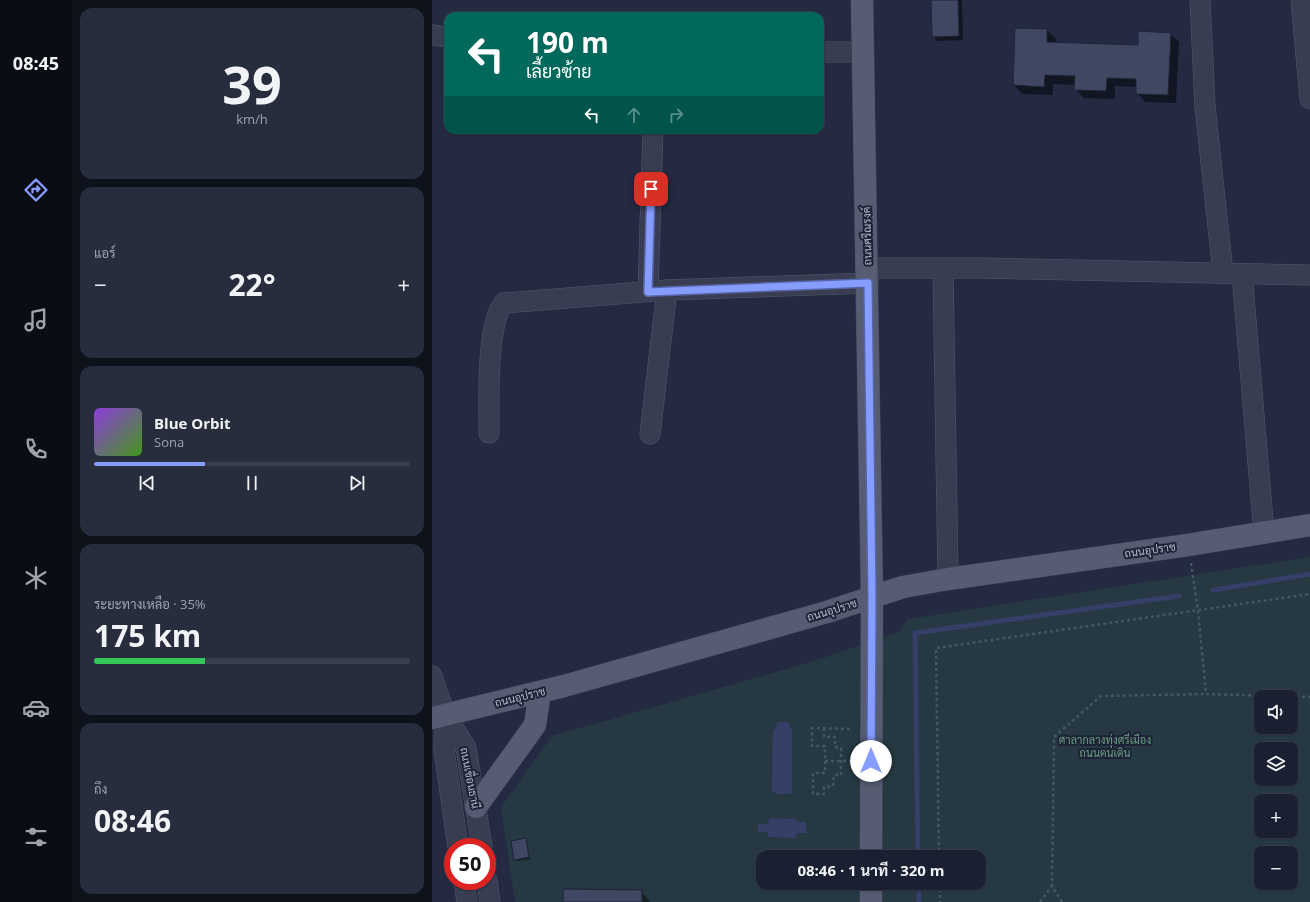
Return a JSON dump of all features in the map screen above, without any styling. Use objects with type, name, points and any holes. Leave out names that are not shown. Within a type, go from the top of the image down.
[{"type":"main road","name":"ถนนศรีณรงค์","points":[[862,0],[872,597],[871,850]]},
{"type":"main road","name":"ถนนอุปราช","points":[[439,716],[540,692],[827,612],[897,588],[948,579],[1188,545],[1310,525]]},
{"type":"main road","points":[[476,807],[535,725],[540,692]]},
{"type":"main road","points":[[871,890],[872,902]]},
{"type":"street","points":[[1200,0],[1205,106],[1223,273]]},
{"type":"street","points":[[1301,0],[1310,99]]},
{"type":"street","points":[[432,35],[444,36]]},
{"type":"street","points":[[824,52],[863,52]]},
{"type":"street","points":[[650,434],[658,291],[653,134]]},
{"type":"street","points":[[943,268],[948,579]]},
{"type":"street","points":[[489,433],[489,363],[496,323],[500,308],[504,303],[867,276],[943,268],[1310,275]]},
{"type":"street","points":[[1242,274],[1264,533]]},
{"type":"street","name":"ถนนเขื่อนธานี","points":[[432,676],[457,838]]},
{"type":"street","name":"ถนนเขื่อนธานี","points":[[439,716],[466,748],[481,838]]},
{"type":"street","points":[[465,890],[467,902]]},
{"type":"street","points":[[488,890],[490,902]]},
{"type":"path","points":[[1188,545],[1198,610],[1206,694]]},
{"type":"path","points":[[939,850],[936,648],[1310,594]]},
{"type":"path","points":[[1062,902],[1052,886],[1054,737],[1101,696],[1206,694],[1310,697]]},
{"type":"path","points":[[824,728],[824,737],[835,738],[835,747],[841,748],[841,775],[834,775],[833,786],[824,787],[824,794],[813,794],[813,773],[825,773],[825,746],[812,746],[812,728],[824,728],[871,730]]},
{"type":"path","points":[[825,761],[846,761]]},
{"type":"path","points":[[1040,902],[1052,886]]},
{"type":"path","points":[[940,890],[940,902]]},
{"type":"green space","name":"ศาลากลางทุ่งศรีเมือง ถนนคนเดิน","points":[[1310,557],[1310,902],[515,902],[501,807],[552,736],[811,662],[899,632],[908,619]]},
{"type":"water","points":[[783,721],[789,723],[790,728],[792,729],[792,790],[791,794],[775,794],[775,791],[772,791],[773,729],[776,729],[777,723]]},
{"type":"water","points":[[769,818],[796,819],[796,822],[806,822],[806,833],[797,833],[796,838],[768,837],[768,832],[758,832],[758,824],[768,824]]},
{"type":"building","points":[[931,0],[958,0],[959,36],[932,37]]},
{"type":"building","points":[[1015,28],[1047,29],[1047,42],[1138,45],[1138,31],[1171,33],[1168,95],[1136,94],[1136,79],[1107,78],[1106,91],[1074,90],[1075,76],[1045,75],[1044,87],[1013,85]]},
{"type":"building","points":[[526,838],[529,857],[514,860],[511,841]]},
{"type":"building","points":[[563,889],[642,890],[642,902],[563,902]]},
{"type":"building","points":[[563,889],[642,890],[642,902],[563,902]]},
{"type":"waterway","points":[[1213,590],[1310,574]]},
{"type":"waterway","points":[[918,850],[915,633],[1179,596]]},
{"type":"waterway","points":[[919,890],[919,902]]},
{"type":"route","points":[[651,189],[648,292],[667,290],[868,283],[872,597],[871,761]]}]
